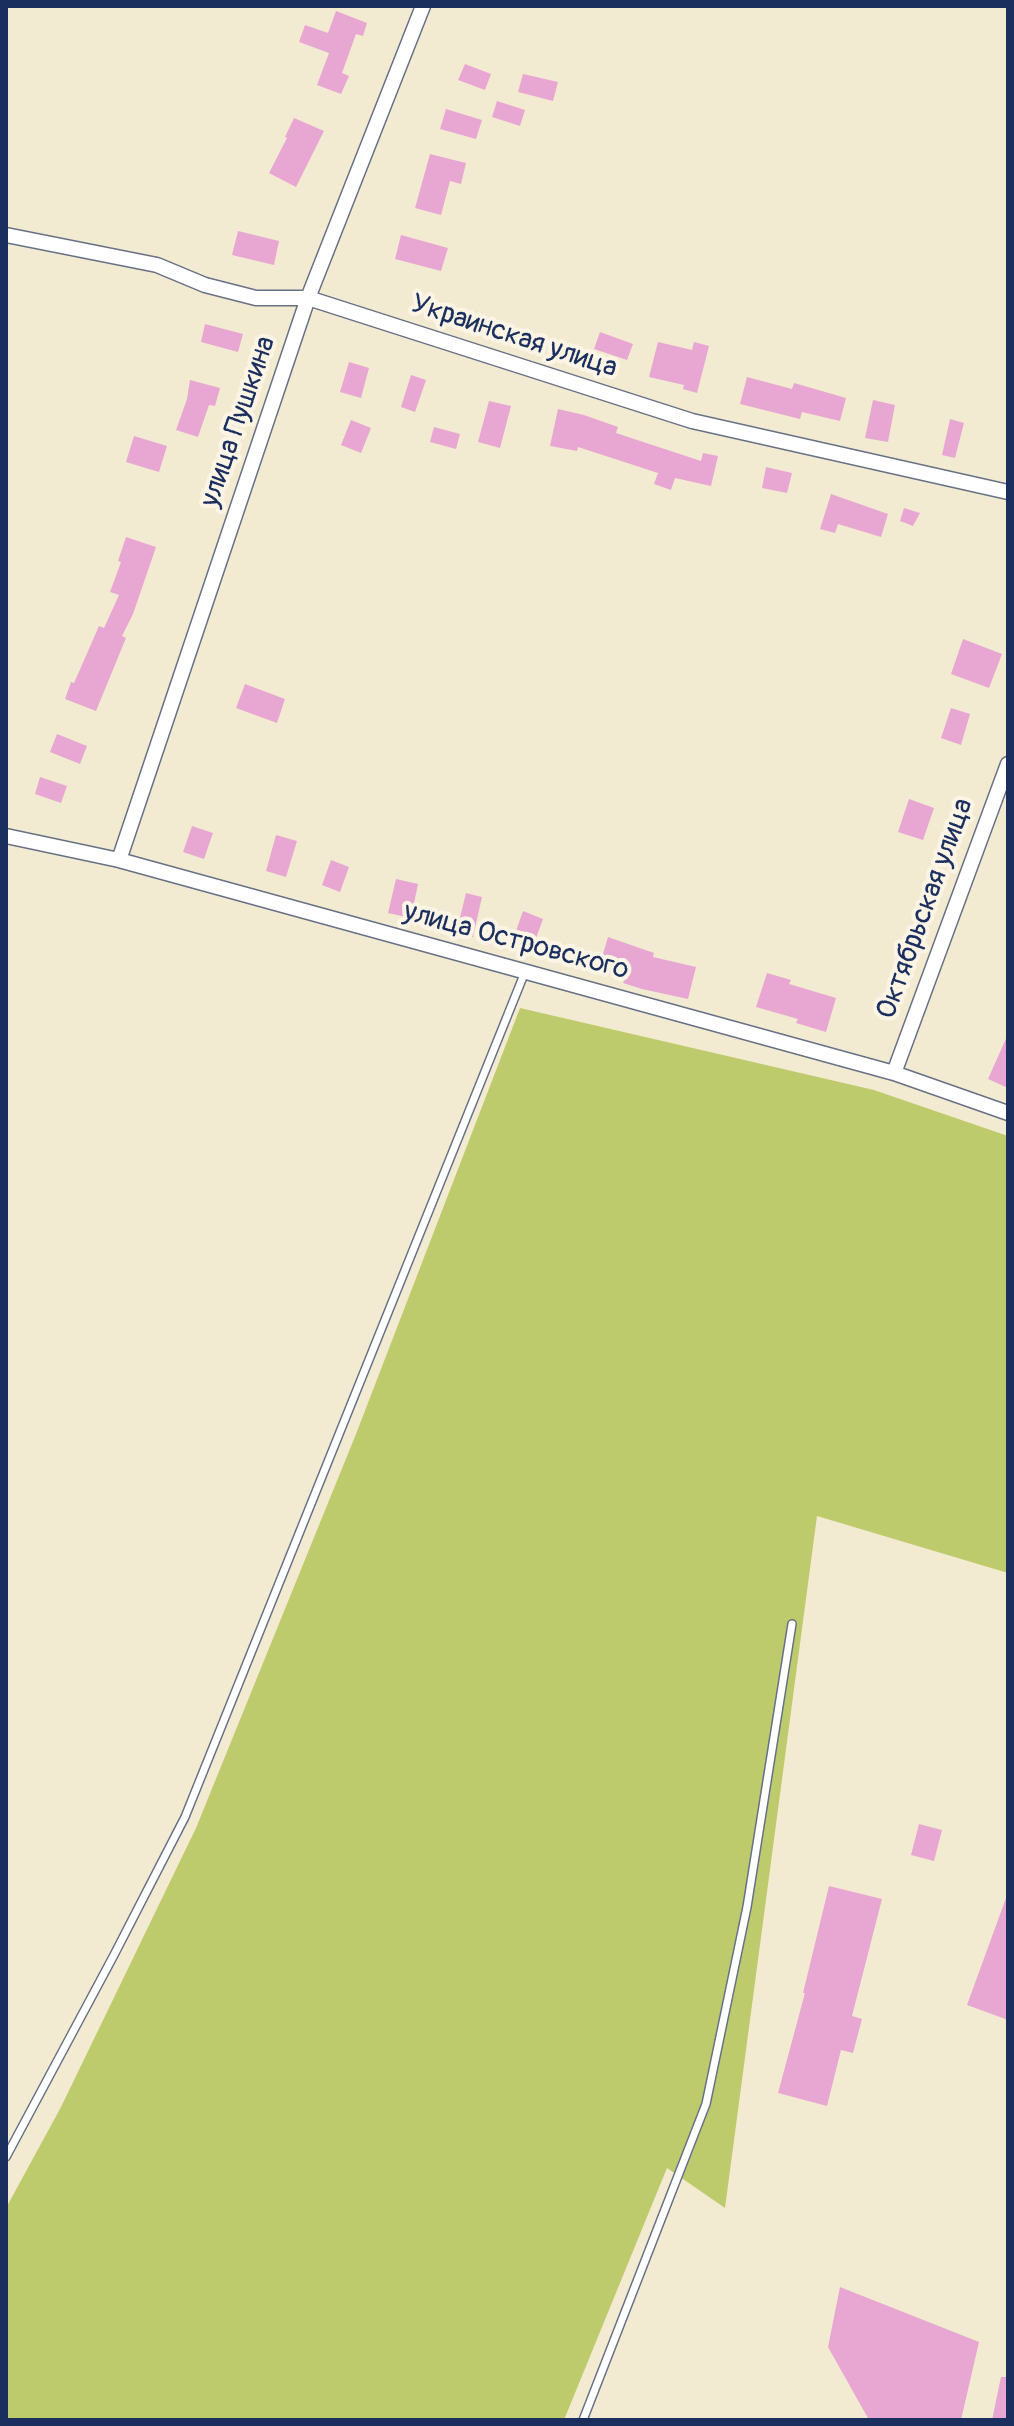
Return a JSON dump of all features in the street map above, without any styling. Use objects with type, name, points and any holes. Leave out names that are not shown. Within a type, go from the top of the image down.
[{"type":"street","name":"улица Пушкина","points":[[119,860],[308,298],[423,6]]},
{"type":"street","name":"Украинская улица","points":[[6,235],[157,265],[205,285],[256,298],[308,298],[692,421],[1008,492]]},
{"type":"street","name":"Октябрьская улица","points":[[894,1073],[1008,764]]},
{"type":"street","name":"улица Островского","points":[[6,836],[119,860],[894,1073],[1008,1113]]},
{"type":"lane","points":[[6,2157],[185,1817],[525,972]]},
{"type":"lane","points":[[583,2420],[706,2104],[747,1907],[792,1624]]},
{"type":"green space","points":[[520,1008],[874,1090],[1008,1136],[1008,1573],[817,1516],[725,2208],[667,2168],[564,2420],[6,2420],[6,2208],[61,2107],[196,1828],[356,1434]]},
{"type":"building","points":[[336,11],[367,23],[363,36],[356,34],[342,73],[349,76],[341,94],[317,85],[329,53],[299,42],[305,25],[328,33]]},
{"type":"building","points":[[465,64],[491,74],[485,90],[458,80]]},
{"type":"building","points":[[523,74],[558,82],[553,101],[518,92]]},
{"type":"building","points":[[497,101],[525,110],[520,126],[492,117]]},
{"type":"building","points":[[446,109],[482,120],[476,139],[440,129]]},
{"type":"building","points":[[294,118],[324,131],[296,187],[269,173]]},
{"type":"building","points":[[430,154],[466,163],[461,184],[450,181],[441,215],[415,208]]},
{"type":"building","points":[[238,231],[279,241],[274,265],[232,255]]},
{"type":"building","points":[[401,235],[448,248],[441,271],[395,259]]},
{"type":"building","points":[[205,324],[243,334],[238,352],[201,342]]},
{"type":"building","points":[[600,332],[633,344],[627,360],[594,349]]},
{"type":"building","points":[[658,342],[692,350],[694,342],[709,346],[697,393],[683,389],[684,385],[649,377]]},
{"type":"building","points":[[349,362],[369,368],[361,398],[340,392]]},
{"type":"building","points":[[411,375],[426,380],[415,412],[401,407]]},
{"type":"building","points":[[747,377],[792,389],[794,383],[846,398],[840,421],[802,412],[800,419],[740,404]]},
{"type":"building","points":[[190,380],[220,388],[215,406],[209,405],[198,437],[176,430]]},
{"type":"building","points":[[873,400],[895,405],[888,442],[865,438]]},
{"type":"building","points":[[489,401],[511,406],[500,448],[478,442]]},
{"type":"building","points":[[558,409],[618,427],[616,433],[701,461],[703,453],[718,456],[711,486],[675,478],[671,490],[654,484],[658,473],[578,447],[577,451],[550,446]]},
{"type":"building","points":[[950,419],[964,423],[955,458],[942,455]]},
{"type":"building","points":[[351,420],[371,428],[361,453],[341,445]]},
{"type":"building","points":[[434,427],[460,434],[456,449],[430,442]]},
{"type":"building","points":[[134,436],[167,446],[159,472],[126,462]]},
{"type":"building","points":[[766,467],[792,473],[787,493],[762,488]]},
{"type":"building","points":[[831,494],[888,514],[881,537],[838,524],[835,533],[820,529]]},
{"type":"building","points":[[904,508],[920,513],[913,526],[900,521]]},
{"type":"building","points":[[126,537],[156,547],[133,614],[122,636],[126,638],[96,711],[65,699],[99,626],[104,628],[119,595],[110,592]]},
{"type":"building","points":[[963,639],[1002,654],[989,688],[951,674]]},
{"type":"building","points":[[245,684],[285,699],[277,723],[236,708]]},
{"type":"building","points":[[951,708],[970,714],[961,745],[941,738]]},
{"type":"building","points":[[57,734],[87,746],[80,764],[50,752]]},
{"type":"building","points":[[40,777],[67,786],[61,803],[35,794]]},
{"type":"building","points":[[909,799],[934,808],[923,840],[898,832]]},
{"type":"building","points":[[192,826],[213,833],[204,859],[183,852]]},
{"type":"building","points":[[276,835],[297,841],[286,877],[266,871]]},
{"type":"building","points":[[331,860],[349,867],[340,892],[322,885]]},
{"type":"building","points":[[396,879],[418,884],[411,918],[388,913]]},
{"type":"building","points":[[466,893],[482,897],[473,937],[456,934]]},
{"type":"building","points":[[523,911],[543,919],[531,952],[511,945]]},
{"type":"building","points":[[608,937],[654,953],[653,957],[696,967],[688,999],[642,989],[623,983],[625,979],[598,971]]},
{"type":"building","points":[[767,973],[791,980],[789,984],[836,998],[826,1032],[796,1023],[798,1019],[756,1007]]},
{"type":"building","points":[[1008,1034],[1008,1088],[988,1079]]},
{"type":"building","points":[[919,1824],[942,1830],[934,1861],[911,1855]]},
{"type":"building","points":[[829,1886],[882,1899],[852,2016],[862,2019],[853,2053],[841,2050],[827,2106],[778,2093]]},
{"type":"building","points":[[1008,1898],[1008,2020],[967,2005]]},
{"type":"building","points":[[840,2287],[979,2342],[961,2420],[869,2420],[828,2347]]},
{"type":"building","points":[[1001,2377],[1008,2377],[1008,2420],[992,2420]]}]
